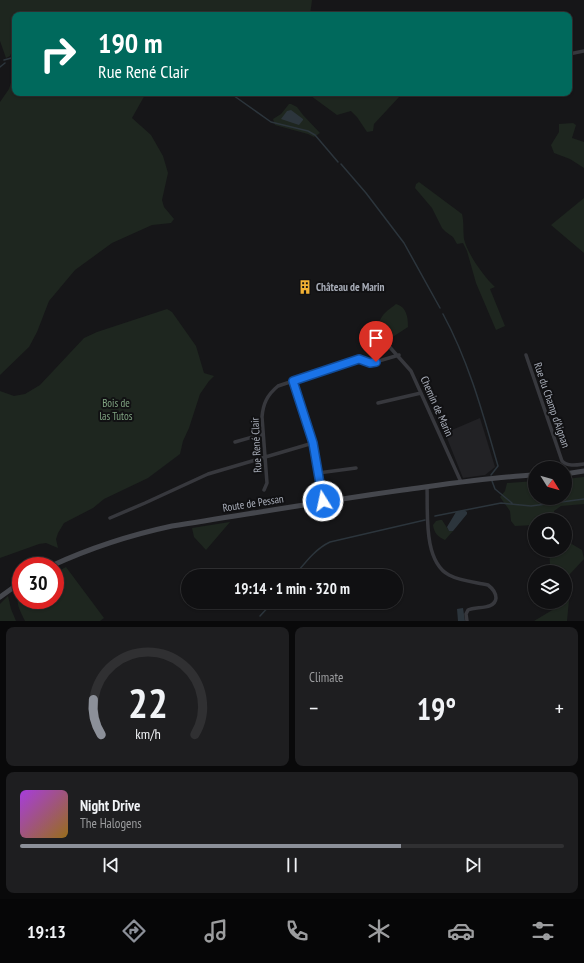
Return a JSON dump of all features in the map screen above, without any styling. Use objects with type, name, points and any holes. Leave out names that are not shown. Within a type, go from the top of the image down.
[{"type":"main road","points":[[572,473],[584,471]]},
{"type":"main road","name":"Route de Pessan","points":[[64,560],[110,543],[151,531],[323,501],[461,482],[528,475]]},
{"type":"main road","points":[[0,597],[12,588]]},
{"type":"street","points":[[572,53],[584,51]]},
{"type":"street","name":"Chemin de Marin","points":[[387,344],[412,371],[461,482]]},
{"type":"street","name":"Rue du Champ d'Aignan","points":[[526,355],[562,461],[564,464],[570,465],[584,464]]},
{"type":"street","name":"Rue René Clair","points":[[264,490],[267,483],[263,434],[263,410],[268,396],[278,386],[359,359],[372,363],[399,356]]},
{"type":"street","points":[[293,381],[313,443],[323,501]]},
{"type":"street","points":[[378,404],[421,393]]},
{"type":"street","points":[[235,442],[263,434]]},
{"type":"street","points":[[110,518],[208,474],[313,443]]},
{"type":"street","points":[[318,473],[356,468]]},
{"type":"street","points":[[427,487],[428,522],[431,549],[439,567],[450,576],[488,584],[495,593],[495,601],[489,606],[471,608],[468,610],[466,614],[467,621]]},
{"type":"street","points":[[0,593],[6,592]]},
{"type":"shaded area","points":[[291,110],[303,119],[299,125],[281,119],[287,111]]},
{"type":"shaded area","points":[[480,418],[495,467],[485,475],[463,478],[445,433]]},
{"type":"shaded area","points":[[464,510],[467,514],[453,531],[449,531],[447,527],[456,512]]},
{"type":"shaded area","points":[[463,608],[465,621],[458,621],[457,609]]},
{"type":"green space","points":[[0,0],[312,0],[310,12],[12,12],[12,51],[10,56],[6,58],[0,41]]},
{"type":"green space","points":[[12,79],[12,96],[144,96],[132,118],[151,135],[163,156],[168,173],[162,200],[164,207],[174,219],[171,223],[152,225],[112,243],[75,270],[49,301],[37,332],[29,347],[0,375],[0,102],[9,89]]},
{"type":"green space","points":[[311,96],[399,97],[374,124],[373,131],[367,132],[351,111],[337,115]]},
{"type":"green space","points":[[289,104],[297,107],[320,133],[314,137],[275,125],[273,119],[281,114]]},
{"type":"green space","points":[[573,123],[576,125],[572,138],[584,142],[584,168],[570,159],[554,153],[551,145],[559,132],[559,124]]},
{"type":"green space","points":[[419,182],[462,214],[464,239],[466,245],[476,264],[495,287],[490,289],[505,326],[496,330],[476,283],[467,251],[463,243],[457,244],[453,237],[442,228],[432,208],[415,188],[416,184]]},
{"type":"green space","points":[[584,198],[584,253],[551,225]]},
{"type":"green space","points":[[396,304],[400,305],[405,310],[408,327],[388,340],[385,340],[378,333],[379,323],[382,316]]},
{"type":"green space","name":"Bois de las Tutos","points":[[167,309],[172,312],[196,346],[204,373],[214,376],[200,394],[189,428],[183,441],[180,454],[148,478],[104,499],[93,508],[64,523],[56,539],[58,548],[46,543],[39,544],[0,558],[0,391],[14,396],[25,394],[40,385],[84,338],[97,332]]},
{"type":"green space","points":[[584,477],[584,504],[561,506],[554,511],[554,513],[528,513],[528,525],[515,526],[511,521],[510,511],[500,497],[505,491],[507,483],[528,482],[528,505],[572,505],[572,478]]},
{"type":"green space","points":[[442,520],[449,531],[453,531],[445,540],[440,538],[434,530],[433,525],[436,521]]},
{"type":"green space","points":[[230,522],[206,550],[194,537],[192,528]]},
{"type":"green space","points":[[572,544],[582,550],[584,559],[572,572],[572,565],[550,564],[550,557],[572,557]]},
{"type":"green space","points":[[66,567],[104,618],[100,621],[25,621],[20,609],[64,609],[64,568]]},
{"type":"green space","points":[[8,596],[16,621],[0,621],[0,604]]},
{"type":"green space","points":[[554,609],[568,609],[567,621],[534,621]]},
{"type":"waterway","points":[[4,60],[12,58]]},
{"type":"waterway","points":[[0,67],[5,63]]},
{"type":"waterway","points":[[234,96],[271,122],[308,131],[315,135],[338,162]]},
{"type":"waterway","points":[[341,164],[366,193],[404,243],[440,308]]},
{"type":"waterway","points":[[443,314],[468,369],[487,427],[498,466],[491,475]]},
{"type":"waterway","points":[[492,481],[495,489],[512,503]]},
{"type":"waterway","points":[[435,516],[501,503],[531,506],[584,499]]},
{"type":"waterway","points":[[300,569],[315,552],[330,542],[425,520]]},
{"type":"waterway","points":[[260,616],[266,609]]},
{"type":"place","name":"Château de Marin","points":[[305,287]]},
{"type":"route","points":[[323,501],[313,443],[293,381],[359,359],[370,363],[376,362]]}]
